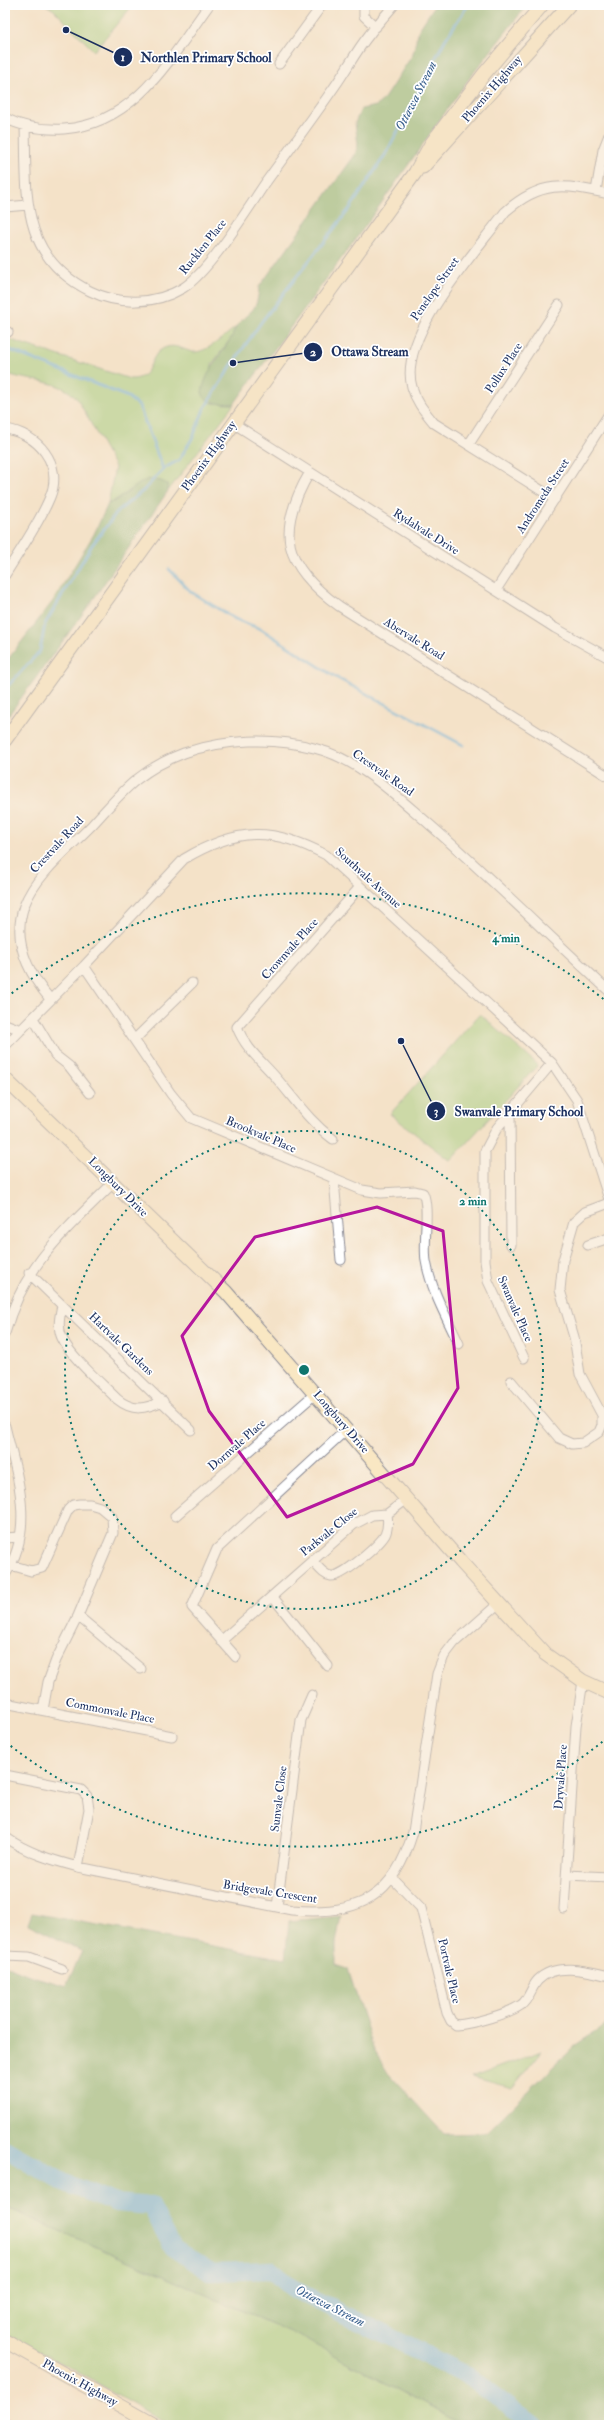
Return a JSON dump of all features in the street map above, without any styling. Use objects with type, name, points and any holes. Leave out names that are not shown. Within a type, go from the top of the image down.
[{"type":"main road","name":"Phoenix Highway","points":[[5,740],[415,173],[432,144],[484,74],[542,5]]},
{"type":"main road","name":"Phoenix Highway","points":[[415,173],[440,150],[531,44],[569,5]]},
{"type":"main road","name":"Longbury Drive","points":[[5,1079],[226,1292],[316,1393],[498,1604],[545,1654],[583,1681],[609,1693]]},
{"type":"main road","name":"Phoenix Highway","points":[[5,2341],[155,2425]]},
{"type":"street","points":[[5,118],[25,126],[50,130],[77,128],[101,121],[125,108],[145,90],[209,5]]},
{"type":"street","points":[[279,64],[322,5]]},
{"type":"street","points":[[364,5],[364,16],[376,27]]},
{"type":"street","name":"Rucklen Place","points":[[25,126],[28,205],[39,243],[46,257],[76,284],[95,294],[113,299],[133,301],[167,295],[183,288],[198,275],[254,200],[376,27],[394,5]]},
{"type":"street","points":[[596,191],[603,150],[609,135]]},
{"type":"street","name":"Penelope Street","points":[[555,498],[434,423],[421,408],[412,387],[412,356],[425,322],[505,212],[517,202],[531,192],[547,188],[596,191],[609,194]]},
{"type":"street","points":[[5,207],[28,205]]},
{"type":"street","name":"Pollux Place","points":[[469,444],[559,305]]},
{"type":"street","name":"Andromeda Street","points":[[496,590],[609,414]]},
{"type":"street","name":"Rydalvale Drive","points":[[233,423],[555,628],[609,658]]},
{"type":"street","points":[[5,429],[17,430],[33,438],[43,448],[50,460],[53,477],[50,497],[5,575]]},
{"type":"street","name":"Abervale Road","points":[[310,472],[292,504],[289,518],[289,537],[293,554],[309,581],[319,591],[352,614],[609,777]]},
{"type":"street","name":"Crestvale Road","points":[[50,999],[38,985],[27,964],[21,944],[21,924],[24,906],[35,886],[49,869],[137,780],[160,765],[184,753],[207,747],[260,741],[283,742],[315,748],[357,767],[390,790],[456,847],[609,992]]},
{"type":"street","name":"Southvale Avenue","points":[[5,1046],[84,966],[184,859],[204,847],[226,838],[252,833],[291,838],[326,855],[552,1063],[577,1100],[609,1198]]},
{"type":"street","name":"Crownvale Place","points":[[333,1139],[307,1117],[278,1079],[250,1051],[237,1027],[360,887]]},
{"type":"street","name":"Brookvale Place","points":[[84,966],[135,1039],[179,1106],[191,1118],[334,1180],[362,1190],[381,1193],[420,1191],[425,1197],[425,1244],[432,1282],[459,1344]]},
{"type":"street","points":[[135,1039],[192,983]]},
{"type":"street","points":[[33,1018],[55,1055],[69,1066],[90,1093]]},
{"type":"street","points":[[5,1024],[21,1030]]},
{"type":"street","name":"Swanvale Place","points":[[524,1358],[491,1291],[485,1261],[485,1152],[497,1128],[510,1110],[552,1063]]},
{"type":"street","points":[[510,1110],[510,1245]]},
{"type":"street","points":[[334,1180],[341,1260]]},
{"type":"street","points":[[5,1333],[20,1291],[29,1274],[58,1238],[113,1183]]},
{"type":"street","points":[[511,1381],[559,1438],[572,1444],[583,1443],[599,1432],[603,1420],[602,1415],[580,1374],[574,1337],[560,1290],[563,1260],[574,1222],[584,1212],[609,1203]]},
{"type":"street","points":[[588,1245],[609,1238]]},
{"type":"street","name":"Hartvale Gardens","points":[[29,1274],[163,1401],[191,1430]]},
{"type":"street","points":[[62,1304],[59,1320],[61,1337],[68,1347],[117,1399],[126,1406],[142,1409],[163,1401]]},
{"type":"street","name":"Dornvale Place","points":[[175,1516],[316,1393]]},
{"type":"street","points":[[5,1426],[23,1500],[24,1516],[11,1566],[5,1575]]},
{"type":"street","points":[[236,1657],[192,1607],[217,1549],[347,1429]]},
{"type":"street","name":"Parkvale Close","points":[[220,1640],[364,1517],[387,1514],[407,1499]]},
{"type":"street","points":[[11,1566],[31,1571],[42,1568],[68,1510],[73,1506],[90,1504],[107,1511],[112,1517],[113,1533],[78,1616],[52,1669],[42,1710]]},
{"type":"street","points":[[312,1560],[325,1574],[331,1576],[341,1575],[381,1540],[388,1527],[387,1514]]},
{"type":"street","points":[[5,1538],[19,1537]]},
{"type":"street","points":[[272,1596],[328,1666]]},
{"type":"street","name":"Bridgevale Crescent","points":[[5,1837],[19,1847],[48,1859],[78,1867],[277,1907],[321,1913],[345,1909],[365,1901],[392,1880],[408,1851],[413,1832],[436,1674],[444,1656],[454,1643],[498,1604]]},
{"type":"street","points":[[78,1616],[141,1669]]},
{"type":"street","name":"Dryvale Place","points":[[564,1909],[576,1726],[583,1681]]},
{"type":"street","name":"Sunvale Close","points":[[277,1907],[301,1720],[312,1695]]},
{"type":"street","name":"Commonvale Place","points":[[5,1703],[172,1736]]},
{"type":"street","points":[[5,1775],[77,1789],[87,1796],[89,1809],[78,1867]]},
{"type":"street","points":[[567,1875],[609,1877]]},
{"type":"street","name":"Portvale Place","points":[[392,1880],[421,1908],[447,2013],[451,2021],[456,2025],[510,2010],[522,2005],[538,1980],[546,1974],[568,1969],[609,1976]]},
{"type":"street","points":[[5,1956],[29,1958],[62,1969]]},
{"type":"highlighted area","points":[[377,1207],[443,1231],[458,1388],[413,1464],[287,1517],[209,1411],[182,1336],[255,1237]]},
{"type":"green space","points":[[46,5],[133,5],[94,51],[54,10]]},
{"type":"green space","points":[[435,5],[527,5],[468,80],[366,225],[234,404],[215,403],[207,400],[202,392],[207,377],[236,327],[255,307],[259,287],[355,155],[358,144],[355,123],[361,109],[376,106],[383,100],[413,54],[418,31]]},
{"type":"green space","points":[[235,328],[232,337],[212,364],[212,403],[234,404],[168,491],[167,484],[159,481],[151,481],[136,486],[108,504],[115,467],[78,400],[71,393],[54,384],[5,373],[5,338],[130,379],[143,376],[147,372],[155,356],[164,348],[172,346],[198,352],[210,347]]},
{"type":"green space","points":[[148,479],[161,481],[167,484],[168,491],[92,601],[5,720],[5,663],[53,601],[94,534],[108,504]]},
{"type":"green space","points":[[480,1014],[538,1065],[450,1161],[390,1114]]},
{"type":"green space","points":[[32,1913],[285,1959],[289,1921],[341,1916],[336,1943],[336,1965],[348,1969],[374,2050],[388,2073],[444,2134],[486,2133],[574,2046],[609,2023],[609,2425],[463,2425],[293,2333],[5,2207],[5,1965],[29,1975],[66,1986],[82,1951],[28,1924]]},
{"type":"green space","points":[[542,2051],[512,2088],[472,2077]]},
{"type":"green space","points":[[5,2207],[293,2333],[463,2425],[171,2425],[67,2366],[5,2334]]},
{"type":"waterway","name":"Ottawa Stream","points":[[5,689],[40,651],[45,624],[92,545],[118,511],[144,490],[163,469],[179,460],[193,437],[204,409],[233,363],[262,321],[351,207],[387,152],[445,40],[468,5]]},
{"type":"waterway","points":[[5,348],[128,397],[139,406],[163,469]]},
{"type":"waterway","points":[[169,569],[191,592],[235,619],[261,629],[337,678],[463,745]]},
{"type":"waterway","name":"Ottawa Stream","points":[[5,2149],[63,2182],[116,2203],[151,2206],[173,2248],[211,2272],[271,2270],[295,2290],[467,2375],[534,2425]]},
{"type":"place","name":"Northlen Primary School","points":[[66,30]]},
{"type":"place","name":"Ottawa Stream","points":[[233,363]]},
{"type":"place","name":"Swanvale Primary School","points":[[401,1041]]}]
